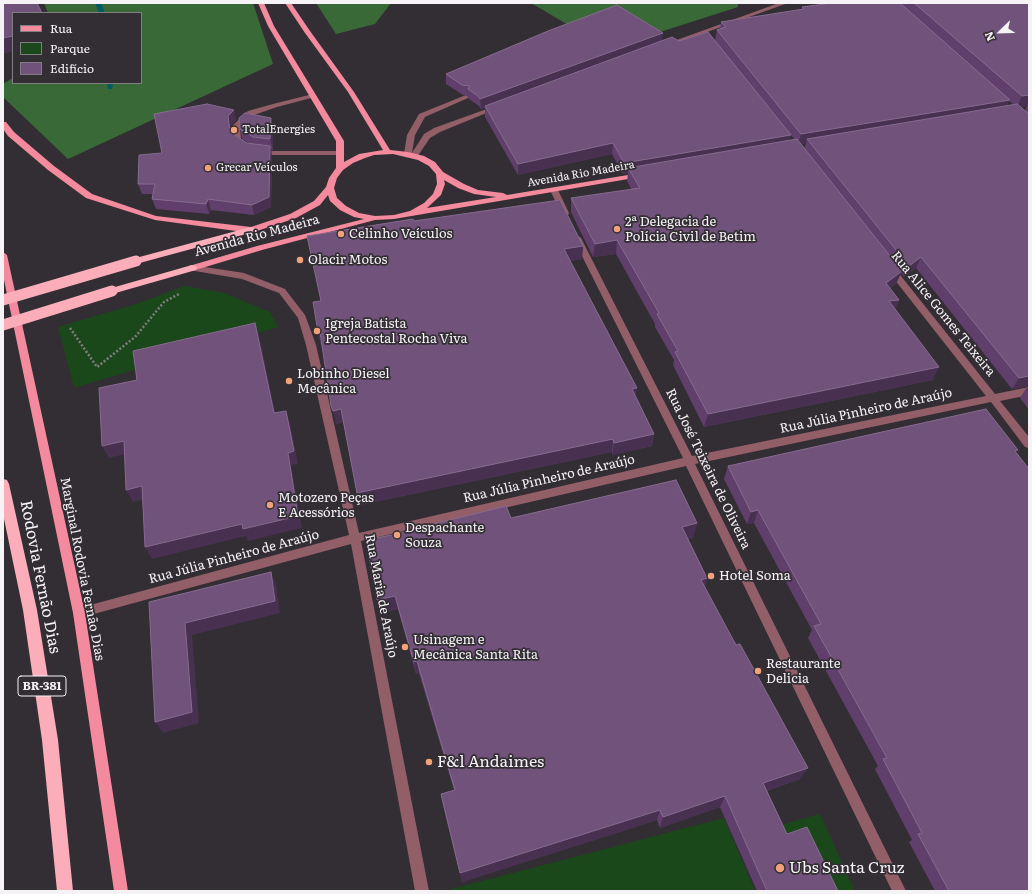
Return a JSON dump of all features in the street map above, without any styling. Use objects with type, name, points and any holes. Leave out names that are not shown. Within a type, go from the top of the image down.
[{"type":"highway","points":[[3,300],[136,261],[251,230]]},
{"type":"highway","points":[[3,325],[192,268]]},
{"type":"highway","name":"Rodovia Fernão Dias","points":[[3,484],[30,610],[48,725],[65,891]]},
{"type":"main road","points":[[261,3],[271,26],[340,141],[340,168]]},
{"type":"main road","points":[[288,3],[306,32],[351,92],[388,152]]},
{"type":"main road","points":[[3,124],[11,134],[45,163],[88,196],[155,218],[251,230]]},
{"type":"main road","points":[[388,152],[411,154],[432,164],[440,174],[441,184],[437,195],[427,205],[412,213],[394,217],[375,218],[358,215],[343,208],[333,199],[330,188],[333,178],[340,168],[362,156],[388,152]]},
{"type":"main road","name":"Avenida Rio Madeira","points":[[440,174],[461,186],[477,192],[515,197]]},
{"type":"main road","name":"Avenida Rio Madeira","points":[[412,213],[646,174]]},
{"type":"main road","name":"Avenida Rio Madeira","points":[[251,230],[293,216],[317,203],[330,188]]},
{"type":"main road","name":"Avenida Rio Madeira","points":[[192,268],[260,248],[375,218]]},
{"type":"main road","name":"Marginal Rodovia Fernão Dias","points":[[3,255],[79,613],[121,891]]},
{"type":"street","points":[[658,48],[705,35],[785,3]]},
{"type":"street","points":[[313,96],[275,105],[251,113],[236,126],[237,141],[253,150],[270,153],[340,153]]},
{"type":"street","points":[[411,154],[411,135],[422,116],[466,97]]},
{"type":"street","points":[[411,154],[427,136],[437,130],[504,105]]},
{"type":"street","points":[[554,190],[568,219]]},
{"type":"street","name":"Rua José Teixeira de Oliveira","points":[[575,233],[689,461],[898,891]]},
{"type":"street","name":"Rua Alice Gomes Teixeira","points":[[886,264],[1029,444]]},
{"type":"street","name":"Rua Maria de Araújo","points":[[192,268],[244,276],[282,291],[302,317],[311,345],[355,538],[422,891]]},
{"type":"street","name":"Rua Júlia Pinheiro de Araújo","points":[[79,613],[355,538],[689,461],[1029,391]]},
{"type":"path","points":[[65,328],[71,329],[97,367],[134,337],[164,302],[182,292]]},
{"type":"green space","points":[[44,3],[253,3],[273,64],[68,159],[3,97],[3,84],[12,79],[12,84],[142,84],[142,12],[48,12]]},
{"type":"green space","points":[[316,3],[391,3],[375,24],[336,34]]},
{"type":"green space","points":[[531,3],[738,3],[738,7],[660,32],[629,13],[614,24],[604,46]]},
{"type":"green space","points":[[185,286],[224,293],[270,312],[278,327],[74,388],[58,327],[136,304]]},
{"type":"green space","points":[[820,814],[855,891],[835,891],[782,838],[777,826]]},
{"type":"green space","points":[[724,818],[755,891],[444,891]]},
{"type":"building","points":[[3,3],[37,3],[42,12],[12,12],[12,36],[3,38]]},
{"type":"building","points":[[832,3],[900,3],[1010,100],[801,134],[717,30],[726,27],[721,22]]},
{"type":"building","points":[[914,3],[1029,3],[1029,95],[1022,96]]},
{"type":"building","points":[[617,5],[663,33],[480,99],[468,89],[470,86],[462,85],[446,74],[548,31]]},
{"type":"building","points":[[708,32],[791,135],[624,163],[613,143],[518,164],[485,106],[672,37],[679,41]]},
{"type":"building","points":[[207,104],[234,110],[228,116],[230,132],[247,143],[270,146],[269,197],[252,205],[208,199],[206,204],[152,199],[155,184],[138,184],[139,155],[162,153],[154,114]]},
{"type":"building","points":[[1017,104],[1029,114],[1029,376],[1019,378],[921,257],[909,266],[807,139]]},
{"type":"building","points":[[245,113],[271,118],[270,139],[253,137],[240,129],[239,118]]},
{"type":"building","points":[[797,139],[902,271],[886,283],[899,300],[889,301],[939,367],[708,414],[675,352],[678,351],[657,314],[659,313],[617,240],[595,244],[571,198],[640,188],[628,168]]},
{"type":"building","points":[[560,200],[583,246],[564,249],[637,388],[632,389],[654,434],[614,443],[613,439],[357,493],[341,409],[333,411],[331,406],[320,332],[318,332],[313,302],[321,301],[307,236],[413,219],[414,221]]},
{"type":"building","points":[[255,323],[274,413],[286,411],[294,451],[288,453],[298,516],[243,529],[242,524],[145,547],[142,486],[126,490],[124,441],[102,446],[99,388],[137,380],[133,351]]},
{"type":"building","points":[[986,409],[1018,450],[1015,451],[1029,469],[1029,891],[949,891],[918,834],[922,833],[883,759],[887,758],[814,626],[821,624],[758,510],[751,512],[728,466]]},
{"type":"building","points":[[676,480],[697,523],[682,527],[707,578],[701,580],[736,645],[740,644],[808,768],[763,783],[787,834],[807,827],[838,891],[767,891],[725,796],[663,817],[660,810],[460,873],[441,794],[455,790],[417,661],[414,662],[395,596],[377,600],[366,540],[422,529],[422,527],[506,506],[511,518]]},
{"type":"building","points":[[271,572],[275,601],[185,623],[192,712],[155,722],[149,602]]},
{"type":"waterway","points":[[98,3],[102,12]]},
{"type":"place","name":"TotalEnergies","points":[[234,130]]},
{"type":"place","name":"Grecar Veículos","points":[[208,168]]},
{"type":"place","name":"2ª Delegacia de Polícia Civil de Betim","points":[[617,229]]},
{"type":"place","name":"Celinho Veículos","points":[[341,234]]},
{"type":"place","name":"Olacir Motos","points":[[300,260]]},
{"type":"place","name":"Igreja Batista Pentecostal Rocha Viva","points":[[317,331]]},
{"type":"place","name":"Lobinho Diesel Mecânica","points":[[289,381]]},
{"type":"place","name":"Motozero Peças E Acessórios","points":[[270,505]]},
{"type":"place","name":"Despachante Souza","points":[[397,535]]},
{"type":"place","name":"Hotel Soma","points":[[711,576]]},
{"type":"place","name":"Usinagem e Mecânica Santa Rita","points":[[405,647]]},
{"type":"place","name":"Restaurante Delicia","points":[[758,671]]},
{"type":"place","name":"F&l Andaimes","points":[[429,762]]},
{"type":"place","name":"Ubs Santa Cruz","points":[[780,868]]}]
